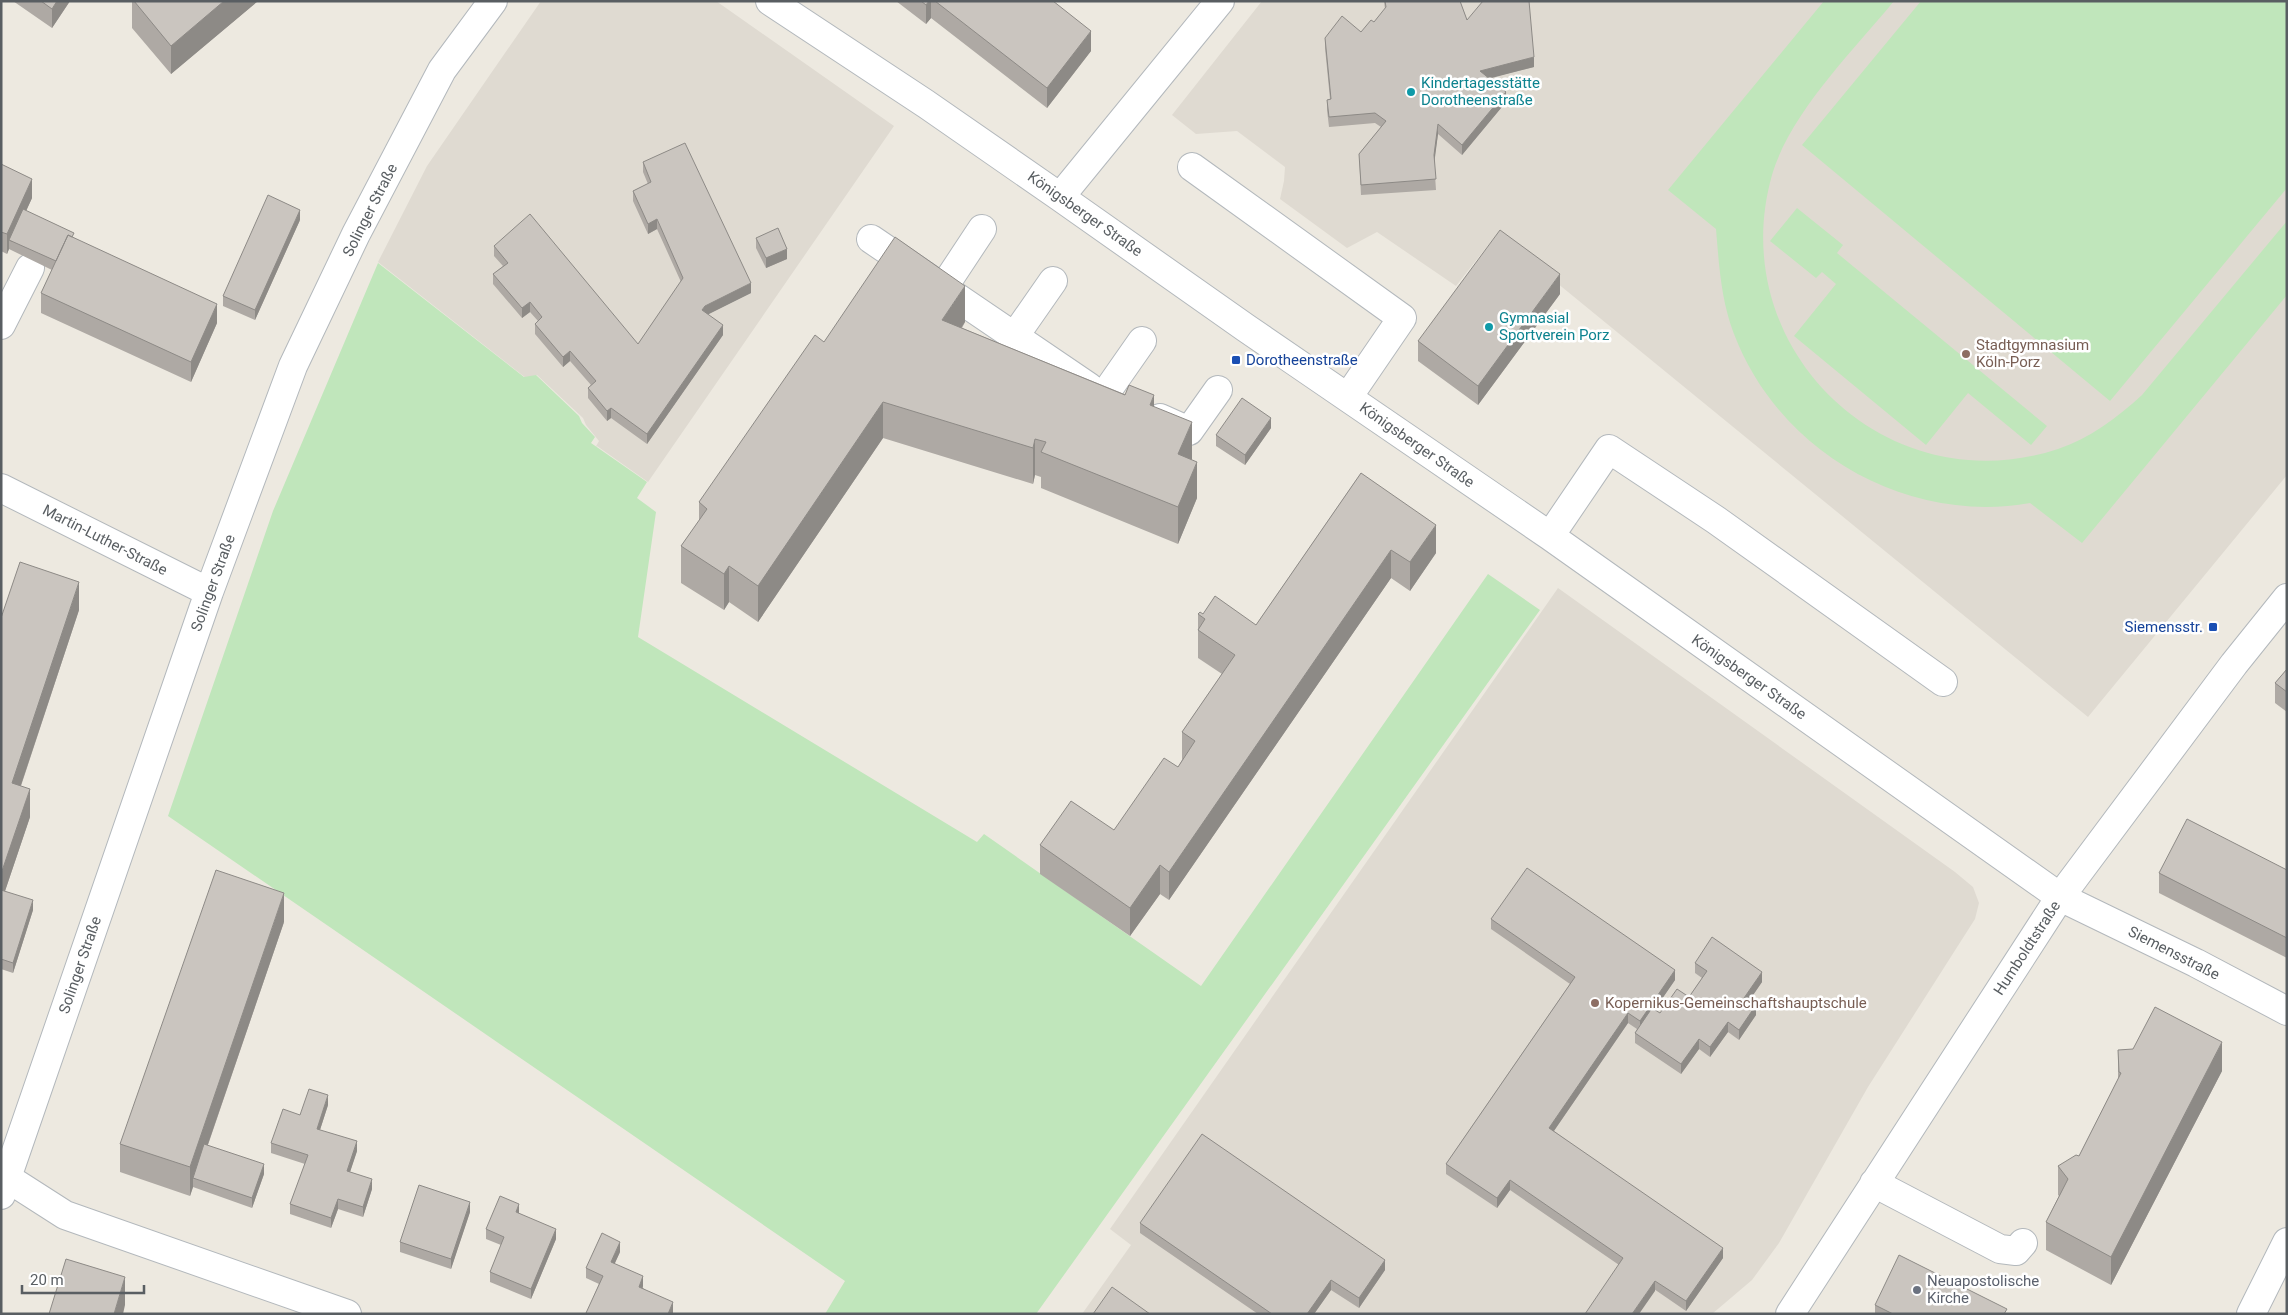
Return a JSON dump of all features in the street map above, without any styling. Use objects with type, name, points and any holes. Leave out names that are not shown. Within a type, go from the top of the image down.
[{"type":"street","name":"Solinger Straße","points":[[3,1182],[209,592],[293,366],[356,234],[442,70],[493,1]]},
{"type":"street","name":"Königsberger Straße","points":[[770,1],[926,104],[1550,536],[2060,896]]},
{"type":"street","points":[[1060,197],[1220,1]]},
{"type":"street","points":[[1192,168],[1402,318],[1348,397]]},
{"type":"street","points":[[943,288],[982,229]]},
{"type":"street","points":[[871,239],[1081,383],[1189,431],[1218,390]]},
{"type":"street","points":[[1,325],[30,268]]},
{"type":"street","points":[[1014,337],[1053,281]]},
{"type":"street","points":[[1105,394],[1142,341]]},
{"type":"street","points":[[1550,536],[1609,449],[1716,520],[1942,682]]},
{"type":"street","name":"Martin-Luther-Straße","points":[[1,488],[209,592]]},
{"type":"street","name":"Humboldtstraße","points":[[1790,1314],[2060,896],[2234,664],[2287,598]]},
{"type":"street","name":"Siemensstraße","points":[[2060,896],[2196,963],[2287,1011]]},
{"type":"street","points":[[3,1182],[65,1215],[347,1314]]},
{"type":"street","points":[[1874,1183],[2000,1249],[2016,1251],[2023,1243]]},
{"type":"street","points":[[2251,1314],[2287,1242]]},
{"type":"shaded area","points":[[541,1],[716,1],[894,126],[648,482],[597,446],[595,448],[599,441],[586,425],[583,418],[537,375],[526,378],[378,262],[427,166]]},
{"type":"shaded area","name":"Stadtgymnasium Köln-Porz","points":[[1262,1],[2287,1],[2287,475],[2088,717],[1497,234],[1456,286],[1377,232],[1347,248],[1280,199],[1285,167],[1237,131],[1196,134],[1172,115]]},
{"type":"shaded area","name":"Kopernikus-Gemeinschaftshauptschule","points":[[1558,588],[1955,872],[1973,887],[1979,903],[1975,919],[1868,1087],[1779,1243],[1752,1280],[1712,1314],[1082,1314],[1131,1245],[1110,1229]]},
{"type":"green space","points":[[1824,1],[1894,1],[1824,84],[1793,129],[1772,175],[1763,239],[1772,299],[1796,353],[1832,398],[1879,433],[1934,455],[1994,461],[2058,449],[2081,439],[2123,412],[2142,395],[2287,221],[2287,295],[2082,543],[2030,503],[1984,507],[1938,502],[1894,490],[1852,471],[1815,445],[1782,413],[1755,376],[1734,334],[1723,295],[1716,229],[1668,190]]},
{"type":"green space","points":[[1921,1],[2287,1],[2287,188],[2110,401],[1802,145]]},
{"type":"green space","points":[[1797,208],[1843,245],[1837,253],[2047,426],[2031,445],[1968,393],[1926,445],[1794,336],[1836,284],[1822,272],[1816,278],[1770,241]]},
{"type":"green space","points":[[378,263],[524,377],[536,375],[579,416],[582,423],[595,437],[591,443],[647,482],[637,498],[656,512],[638,637],[977,842],[984,834],[1201,986],[1488,574],[1540,610],[1036,1314],[825,1314],[845,1281],[168,816],[273,511]]},
{"type":"building","points":[[41,1],[57,1],[52,9]]},
{"type":"building","points":[[134,1],[224,1],[171,46]]},
{"type":"building","points":[[921,1],[929,1],[926,5]]},
{"type":"building","points":[[935,1],[1053,1],[1091,31],[1047,88]]},
{"type":"building","name":"Kindertagesstätte Dorotheenstraße","points":[[1385,1],[1460,1],[1467,20],[1483,1],[1529,1],[1534,57],[1480,71],[1506,92],[1462,145],[1438,124],[1434,155],[1436,179],[1361,185],[1359,154],[1386,121],[1375,113],[1329,117],[1327,100],[1331,99],[1325,38],[1342,16],[1361,32],[1371,20],[1374,22],[1386,7]]},
{"type":"building","points":[[685,143],[751,283],[705,306],[702,310],[723,325],[647,434],[611,408],[607,411],[588,388],[596,381],[570,351],[563,357],[535,324],[542,317],[530,302],[522,308],[493,274],[508,263],[494,246],[530,214],[638,344],[683,278],[657,219],[648,224],[633,191],[651,182],[643,162]]},
{"type":"building","points":[[1,164],[32,179],[7,234],[1,232]]},
{"type":"building","points":[[268,195],[300,210],[255,310],[223,296]]},
{"type":"building","points":[[23,209],[74,233],[72,237],[68,235],[56,261],[9,240]]},
{"type":"building","points":[[778,228],[787,249],[766,258],[756,238]]},
{"type":"building","name":"Gymnasial Sportverein Porz","points":[[1500,230],[1560,274],[1478,386],[1418,341]]},
{"type":"building","points":[[68,235],[217,304],[191,362],[41,293]]},
{"type":"building","points":[[895,237],[965,286],[942,320],[1125,395],[1129,385],[1154,395],[1150,405],[1192,422],[1178,454],[1197,462],[1178,507],[1041,452],[1046,442],[1035,439],[1033,448],[883,402],[758,586],[729,566],[724,574],[681,546],[707,509],[699,502],[815,335],[824,342]]},
{"type":"building","points":[[1242,398],[1271,418],[1245,455],[1216,435]]},
{"type":"building","points":[[1361,473],[1436,525],[1410,562],[1391,550],[1169,872],[1160,865],[1130,908],[1040,845],[1071,801],[1114,830],[1164,758],[1178,767],[1195,741],[1182,732],[1235,655],[1198,630],[1205,619],[1198,614],[1200,612],[1203,614],[1215,596],[1256,625]]},
{"type":"building","points":[[20,562],[79,582],[12,783],[30,789],[1,871],[1,618]]},
{"type":"building","points":[[2287,669],[2287,692],[2275,683]]},
{"type":"building","points":[[2187,819],[2287,870],[2287,938],[2159,873]]},
{"type":"building","points":[[1527,868],[1675,970],[1640,1021],[1628,1013],[1549,1128],[1723,1248],[1686,1301],[1655,1281],[1632,1314],[1585,1314],[1623,1258],[1510,1180],[1497,1198],[1446,1164],[1575,977],[1491,919]]},
{"type":"building","points":[[216,870],[284,893],[190,1167],[120,1144]]},
{"type":"building","points":[[1,890],[33,900],[13,963],[1,959]]},
{"type":"building","points":[[1712,937],[1762,972],[1744,998],[1756,1005],[1739,1030],[1728,1022],[1710,1047],[1699,1039],[1681,1064],[1635,1033],[1652,1008],[1660,1013],[1677,989],[1689,997],[1707,971],[1695,963]]},
{"type":"building","points":[[2155,1007],[2222,1042],[2111,1257],[2046,1222],[2068,1179],[2058,1166],[2076,1155],[2079,1156],[2121,1073],[2119,1072],[2118,1050],[2133,1049]]},
{"type":"building","points":[[309,1089],[328,1095],[317,1129],[357,1141],[347,1171],[372,1179],[363,1207],[338,1199],[331,1218],[290,1204],[308,1155],[271,1143],[283,1109],[300,1115]]},
{"type":"building","points":[[1202,1134],[1385,1260],[1359,1298],[1331,1280],[1307,1314],[1272,1314],[1140,1223]]},
{"type":"building","points":[[204,1144],[264,1164],[252,1198],[193,1178]]},
{"type":"building","points":[[419,1185],[470,1202],[451,1259],[400,1242]]},
{"type":"building","points":[[500,1196],[519,1204],[516,1212],[556,1229],[531,1289],[490,1272],[504,1237],[486,1229]]},
{"type":"building","points":[[602,1233],[620,1242],[611,1262],[643,1276],[639,1287],[673,1302],[668,1314],[586,1313],[603,1276],[586,1268]]},
{"type":"building","name":"Neuapostolische Kirche","points":[[1899,1255],[2007,1309],[2004,1314],[1893,1314],[1875,1305]]},
{"type":"building","points":[[66,1259],[125,1277],[114,1314],[49,1314]]},
{"type":"building","points":[[1112,1287],[1150,1314],[1093,1314]]},
{"type":"place","name":"Kindertagesstätte Dorotheenstraße","points":[[1411,92]]},
{"type":"place","name":"Gymnasial Sportverein Porz","points":[[1489,327]]},
{"type":"place","name":"Stadtgymnasium Köln-Porz","points":[[1966,354]]},
{"type":"place","name":"Dorotheenstraße","points":[[1236,360]]},
{"type":"place","name":"Siemensstr.","points":[[2213,627]]},
{"type":"place","name":"Kopernikus-Gemeinschaftshauptschule","points":[[1595,1003]]},
{"type":"place","name":"Neuapostolische Kirche","points":[[1917,1290]]}]
